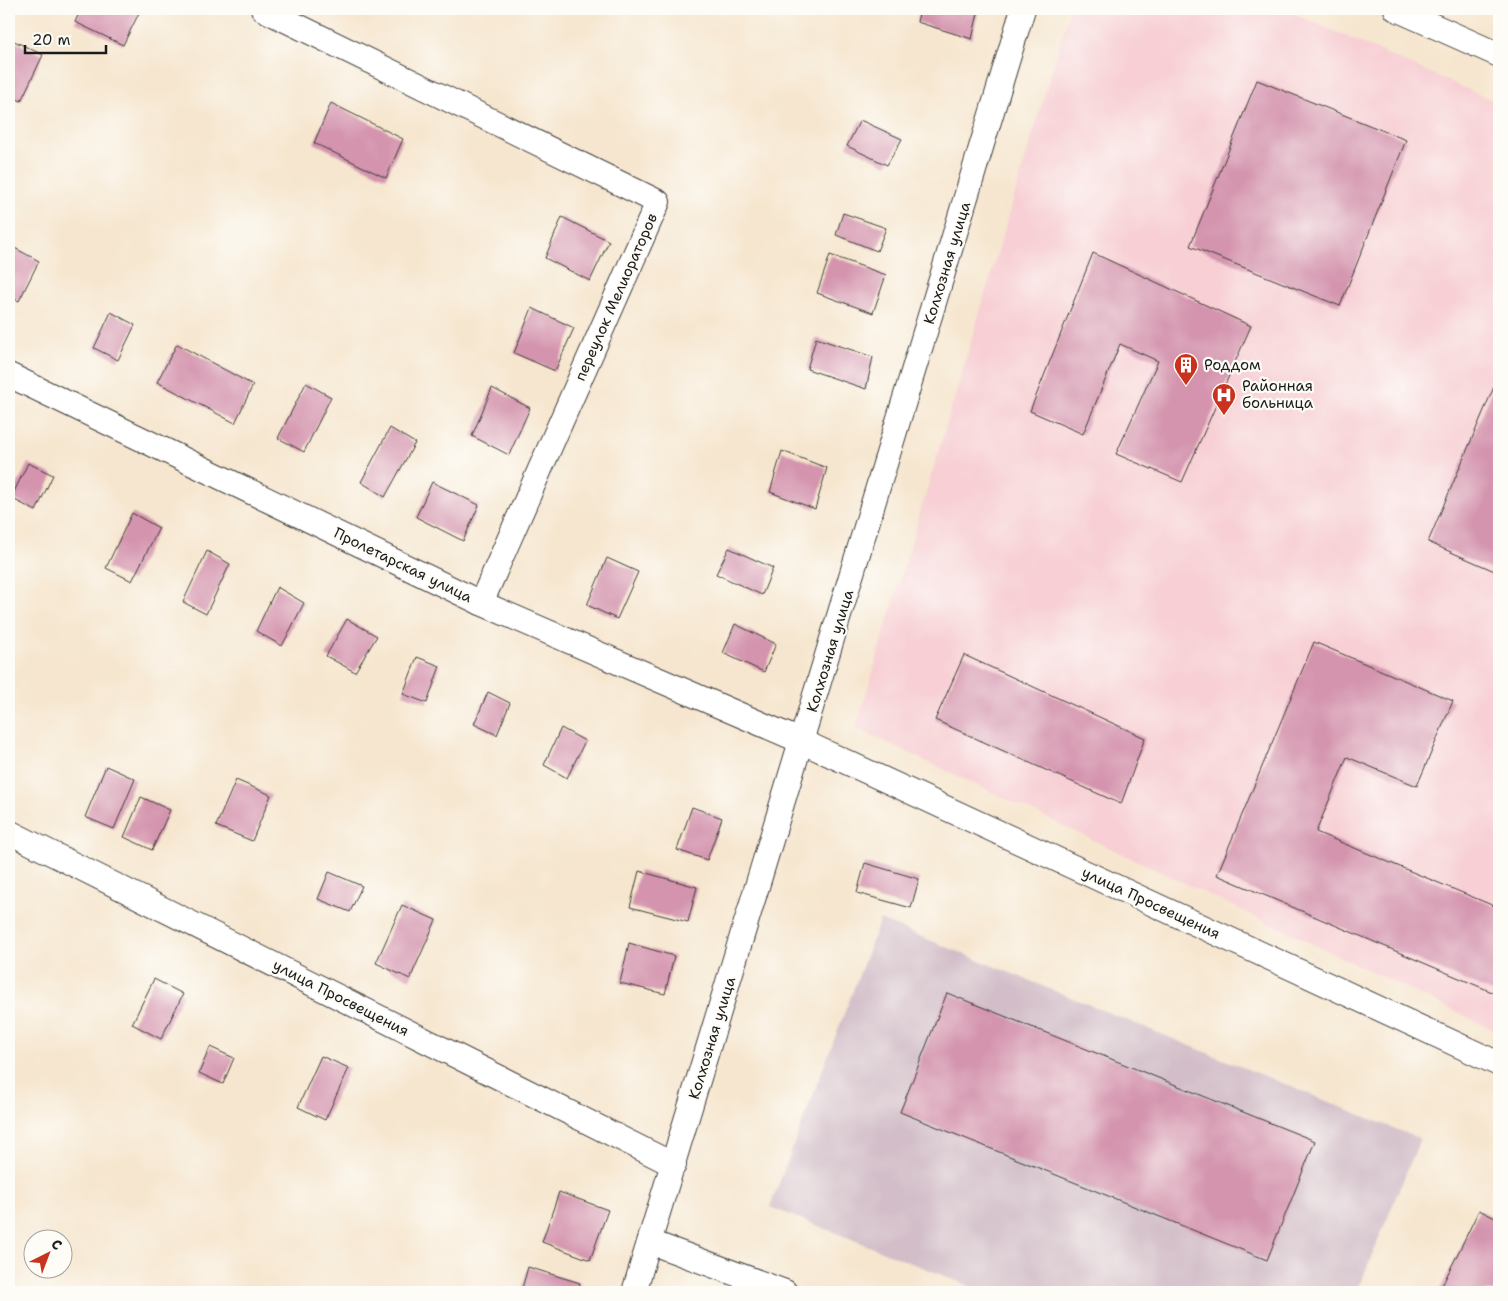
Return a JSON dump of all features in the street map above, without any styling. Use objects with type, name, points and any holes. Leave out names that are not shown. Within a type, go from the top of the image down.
[{"type":"street","name":"переулок Мелиораторов","points":[[263,9],[658,202],[481,603]]},
{"type":"street","name":"Колхозная улица","points":[[634,1292],[803,742],[1023,9]]},
{"type":"street","points":[[1396,9],[1499,55]]},
{"type":"street","name":"Пролетарская улица","points":[[9,375],[481,603],[803,742]]},
{"type":"street","name":"улица Просвещения","points":[[803,742],[1499,1064]]},
{"type":"street","name":"улица Просвещения","points":[[9,832],[674,1165]]},
{"type":"street","points":[[650,1242],[784,1292]]},
{"type":"shaded area","name":"Районная больница","points":[[1070,9],[1283,9],[1499,103],[1499,1032],[856,728]]},
{"type":"shaded area","points":[[880,920],[1420,1139],[1357,1292],[985,1292],[770,1207]]},
{"type":"building","points":[[81,9],[141,9],[123,45],[75,22]]},
{"type":"building","points":[[920,9],[979,9],[972,39],[917,22]]},
{"type":"building","points":[[10,39],[43,55],[21,101],[9,95]]},
{"type":"building","points":[[1257,80],[1406,140],[1340,306],[1190,246]]},
{"type":"building","points":[[331,103],[403,139],[386,178],[314,143]]},
{"type":"building","points":[[860,120],[902,139],[887,165],[847,146]]},
{"type":"building","points":[[843,213],[886,228],[877,251],[836,235]]},
{"type":"building","points":[[562,217],[609,241],[590,281],[545,258]]},
{"type":"building","points":[[9,245],[39,261],[19,301],[9,297]]},
{"type":"building","name":"Роддом","points":[[1093,253],[1251,326],[1182,482],[1116,454],[1158,361],[1120,344],[1083,434],[1030,411]]},
{"type":"building","points":[[830,255],[886,275],[873,313],[817,293]]},
{"type":"building","points":[[532,308],[574,328],[555,371],[514,353]]},
{"type":"building","points":[[111,312],[135,325],[118,360],[94,348]]},
{"type":"building","points":[[816,338],[873,357],[866,389],[807,369]]},
{"type":"building","points":[[177,344],[253,385],[235,423],[157,382]]},
{"type":"building","points":[[1499,375],[1499,573],[1428,542]]},
{"type":"building","points":[[306,383],[331,397],[304,452],[278,438]]},
{"type":"building","points":[[492,388],[530,408],[509,455],[472,436]]},
{"type":"building","points":[[390,428],[415,443],[385,497],[361,482]]},
{"type":"building","points":[[782,451],[827,468],[815,509],[770,492]]},
{"type":"building","points":[[28,463],[53,475],[36,511],[11,498]]},
{"type":"building","points":[[432,482],[479,505],[463,541],[416,517]]},
{"type":"building","points":[[132,513],[159,528],[132,581],[106,568]]},
{"type":"building","points":[[729,548],[773,568],[762,595],[716,574]]},
{"type":"building","points":[[207,551],[230,564],[206,614],[183,602]]},
{"type":"building","points":[[607,558],[638,572],[617,619],[587,605]]},
{"type":"building","points":[[277,587],[304,603],[282,646],[256,631]]},
{"type":"building","points":[[347,619],[377,636],[355,672],[326,656]]},
{"type":"building","points":[[735,624],[776,644],[764,672],[723,653]]},
{"type":"building","points":[[1314,642],[1453,701],[1417,786],[1347,757],[1316,832],[1499,908],[1499,995],[1217,875]]},
{"type":"building","points":[[964,655],[1145,738],[1121,804],[935,720]]},
{"type":"building","points":[[417,657],[440,666],[427,703],[403,694]]},
{"type":"building","points":[[488,692],[510,703],[497,735],[474,724]]},
{"type":"building","points":[[561,728],[585,741],[567,778],[544,765]]},
{"type":"building","points":[[106,766],[135,779],[114,829],[85,817]]},
{"type":"building","points":[[236,780],[271,795],[252,841],[216,826]]},
{"type":"building","points":[[141,797],[170,810],[152,850],[124,837]]},
{"type":"building","points":[[692,807],[722,818],[707,860],[677,850]]},
{"type":"building","points":[[865,863],[919,879],[911,908],[857,893]]},
{"type":"building","points":[[639,871],[697,887],[688,922],[630,907]]},
{"type":"building","points":[[329,872],[362,886],[350,912],[318,899]]},
{"type":"building","points":[[402,905],[436,920],[410,979],[376,963]]},
{"type":"building","points":[[629,943],[674,956],[665,994],[620,983]]},
{"type":"building","points":[[154,979],[183,994],[161,1039],[132,1024]]},
{"type":"building","points":[[947,993],[1315,1141],[1267,1260],[900,1112]]},
{"type":"building","points":[[210,1047],[234,1058],[223,1084],[199,1073]]},
{"type":"building","points":[[321,1056],[349,1068],[325,1120],[298,1107]]},
{"type":"building","points":[[559,1192],[608,1210],[590,1260],[542,1242]]},
{"type":"building","points":[[1479,1210],[1499,1220],[1499,1292],[1439,1292]]},
{"type":"building","points":[[528,1267],[580,1283],[578,1292],[521,1292]]},
{"type":"place","name":"Роддом","points":[[1186,386]]},
{"type":"place","name":"Районная больница","points":[[1224,416]]}]
